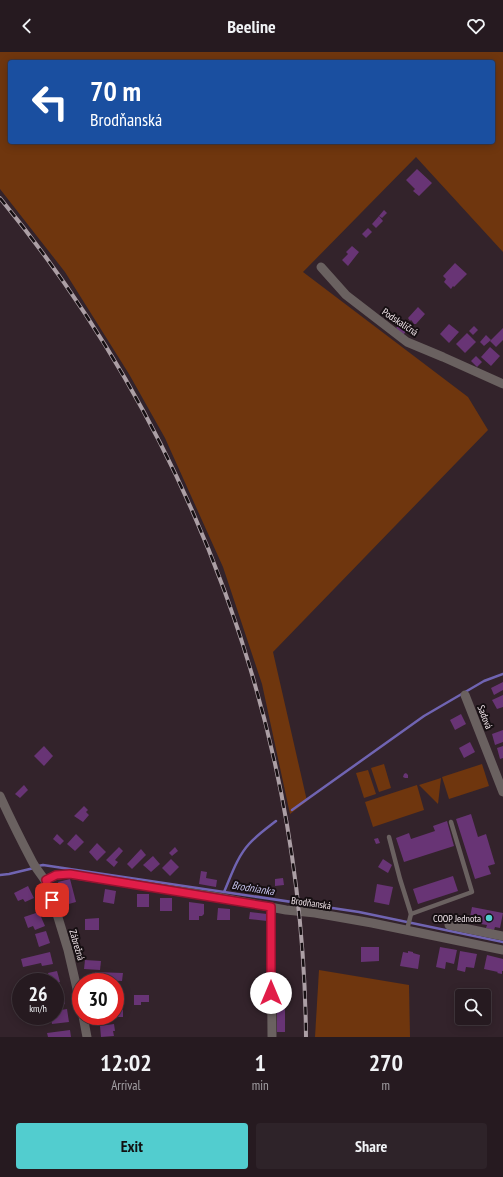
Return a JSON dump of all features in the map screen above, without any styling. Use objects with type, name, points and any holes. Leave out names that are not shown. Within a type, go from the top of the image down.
[{"type":"street","name":"Podskaličná","points":[[320,267],[346,295],[407,342],[503,384]]},
{"type":"street","name":"Sadová","points":[[465,695],[503,792]]},
{"type":"street","name":"Zábrežná","points":[[0,796],[37,870],[46,880],[68,950],[73,973]]},
{"type":"street","name":"Brodňanská","points":[[46,880],[56,875],[70,874],[286,910],[315,913],[408,928],[503,950]]},
{"type":"street","points":[[271,907],[272,1036]]},
{"type":"street","points":[[449,925],[503,936]]},
{"type":"street","points":[[85,1025],[87,1037]]},
{"type":"lane","points":[[410,917],[472,892],[451,822]]},
{"type":"lane","points":[[388,837],[410,917],[408,928]]},
{"type":"shaded area","points":[[0,52],[503,52],[503,252],[416,157],[303,272],[468,397],[488,430],[273,652],[307,801],[290,814],[262,684],[223,567],[165,438],[129,374],[65,272],[0,189]]},
{"type":"shaded area","points":[[384,764],[391,788],[379,792],[371,768]]},
{"type":"shaded area","points":[[482,764],[489,786],[449,799],[442,777]]},
{"type":"shaded area","points":[[368,770],[376,794],[364,798],[356,773]]},
{"type":"shaded area","points":[[441,778],[438,804],[419,785]]},
{"type":"shaded area","points":[[417,785],[424,810],[373,827],[365,802]]},
{"type":"shaded area","points":[[319,970],[409,985],[410,1037],[315,1037]]},
{"type":"building","points":[[417,169],[432,183],[419,196],[413,191],[415,189],[406,180]]},
{"type":"building","points":[[384,210],[387,213],[382,218],[379,216]]},
{"type":"building","points":[[379,216],[383,221],[376,228],[372,224]]},
{"type":"building","points":[[368,228],[372,232],[366,238],[362,234]]},
{"type":"building","points":[[352,246],[359,252],[348,266],[342,260],[348,254],[346,252]]},
{"type":"building","points":[[455,263],[467,274],[451,289],[444,282],[446,279],[443,276]]},
{"type":"building","points":[[418,307],[425,314],[416,324],[414,324],[408,318]]},
{"type":"building","points":[[403,320],[411,326],[403,335],[396,328]]},
{"type":"building","points":[[449,324],[459,332],[449,343],[440,334]]},
{"type":"building","points":[[474,326],[478,330],[473,335],[469,331]]},
{"type":"building","points":[[503,328],[503,340],[496,347],[490,341]]},
{"type":"building","points":[[467,333],[476,342],[465,353],[456,344]]},
{"type":"building","points":[[486,335],[491,340],[484,346],[480,342]]},
{"type":"building","points":[[490,347],[500,356],[491,366],[481,357]]},
{"type":"building","points":[[476,356],[482,362],[477,367],[471,361]]},
{"type":"building","points":[[503,682],[503,690],[494,695],[491,688]]},
{"type":"building","points":[[503,695],[503,707],[497,709],[492,700]]},
{"type":"building","points":[[461,714],[466,724],[455,730],[450,720]]},
{"type":"building","points":[[503,730],[503,742],[495,745],[492,734]]},
{"type":"building","points":[[470,742],[475,752],[464,758],[459,748]]},
{"type":"building","points":[[44,746],[53,756],[44,766],[34,756]]},
{"type":"building","points":[[503,746],[503,758],[500,759],[497,748]]},
{"type":"building","points":[[406,773],[408,775],[408,778],[403,777]]},
{"type":"building","points":[[24,785],[28,790],[20,798],[15,794]]},
{"type":"building","points":[[84,806],[88,810],[86,812],[89,815],[83,822],[74,816]]},
{"type":"building","points":[[471,814],[478,837],[486,834],[495,864],[488,866],[491,874],[475,879],[456,819]]},
{"type":"building","points":[[447,821],[454,846],[404,862],[396,838],[409,833],[411,839],[435,831],[433,826]]},
{"type":"building","points":[[57,834],[64,841],[60,845],[53,839]]},
{"type":"building","points":[[76,834],[84,842],[75,851],[67,844]]},
{"type":"building","points":[[378,838],[380,843],[376,844],[374,839]]},
{"type":"building","points":[[97,843],[106,852],[97,861],[89,852]]},
{"type":"building","points":[[119,847],[123,851],[115,860],[118,862],[114,867],[106,860]]},
{"type":"building","points":[[175,847],[178,851],[172,856],[169,853]]},
{"type":"building","points":[[141,849],[146,855],[132,869],[127,864]]},
{"type":"building","points":[[153,856],[160,864],[151,872],[143,865]]},
{"type":"building","points":[[171,859],[179,867],[170,876],[162,868]]},
{"type":"building","points":[[383,859],[392,865],[388,873],[378,867]]},
{"type":"building","points":[[201,871],[207,872],[206,878],[217,880],[216,887],[199,884]]},
{"type":"building","points":[[453,876],[458,891],[418,904],[413,889]]},
{"type":"building","points":[[283,878],[284,885],[275,886],[275,879]]},
{"type":"building","points":[[70,879],[76,902],[65,905],[58,882]]},
{"type":"building","points":[[377,884],[393,887],[389,905],[374,902]]},
{"type":"building","points":[[28,886],[34,898],[25,902],[23,899],[18,901],[14,893]]},
{"type":"building","points":[[105,889],[116,891],[114,904],[103,902]]},
{"type":"building","points":[[137,894],[149,894],[149,907],[137,907]]},
{"type":"building","points":[[160,898],[172,898],[172,911],[160,911]]},
{"type":"building","points":[[189,902],[204,904],[204,914],[199,916],[199,920],[189,920]]},
{"type":"building","name":"COOP Jednota","points":[[472,907],[503,913],[500,928],[495,927],[494,930],[486,928],[487,925],[469,922]]},
{"type":"building","points":[[218,908],[230,909],[230,920],[217,920]]},
{"type":"building","points":[[39,912],[45,926],[35,930],[33,926],[28,928],[24,917]]},
{"type":"building","points":[[250,912],[267,914],[267,921],[249,919]]},
{"type":"building","points":[[99,918],[99,930],[85,930],[85,919]]},
{"type":"building","points":[[46,931],[50,943],[39,947],[35,934]]},
{"type":"building","points":[[361,947],[379,947],[379,961],[361,962]]},
{"type":"building","points":[[440,947],[457,950],[454,964],[446,962],[445,969],[436,967]]},
{"type":"building","points":[[408,951],[420,955],[418,969],[400,966],[403,952],[408,953]]},
{"type":"building","points":[[460,951],[477,954],[474,968],[466,967],[465,972],[457,970]]},
{"type":"building","points":[[50,952],[53,964],[42,966],[41,963],[23,967],[21,959]]},
{"type":"building","points":[[487,955],[503,959],[502,974],[484,969]]},
{"type":"building","points":[[85,960],[101,961],[100,970],[84,969]]},
{"type":"building","points":[[95,972],[123,973],[95,973]]},
{"type":"building","points":[[134,995],[149,995],[149,1002],[141,1002],[141,1005],[134,1005]]},
{"type":"building","points":[[277,1007],[285,1007],[285,1032],[277,1032]]},
{"type":"building","points":[[67,1009],[69,1022],[64,1023],[64,1010]]},
{"type":"building","points":[[114,1025],[114,1036],[101,1037],[100,1026]]},
{"type":"building","points":[[70,1030],[71,1037],[48,1037],[47,1033]]},
{"type":"waterway","points":[[292,810],[424,716],[484,681],[503,674]]},
{"type":"waterway","points":[[224,892],[245,849],[255,838],[276,821]]},
{"type":"waterway","name":"Brodnianka","points":[[38,866],[43,865],[359,912],[503,942]]},
{"type":"waterway","name":"Brodnianka","points":[[0,875],[34,868]]},
{"type":"railway","points":[[0,198],[69,290],[129,386],[181,487],[225,591],[259,699],[284,810],[300,923],[306,1037]]},
{"type":"place","name":"COOP Jednota","points":[[489,918]]},
{"type":"route","points":[[52,900],[46,880],[56,875],[70,874],[271,907],[271,993]]}]
